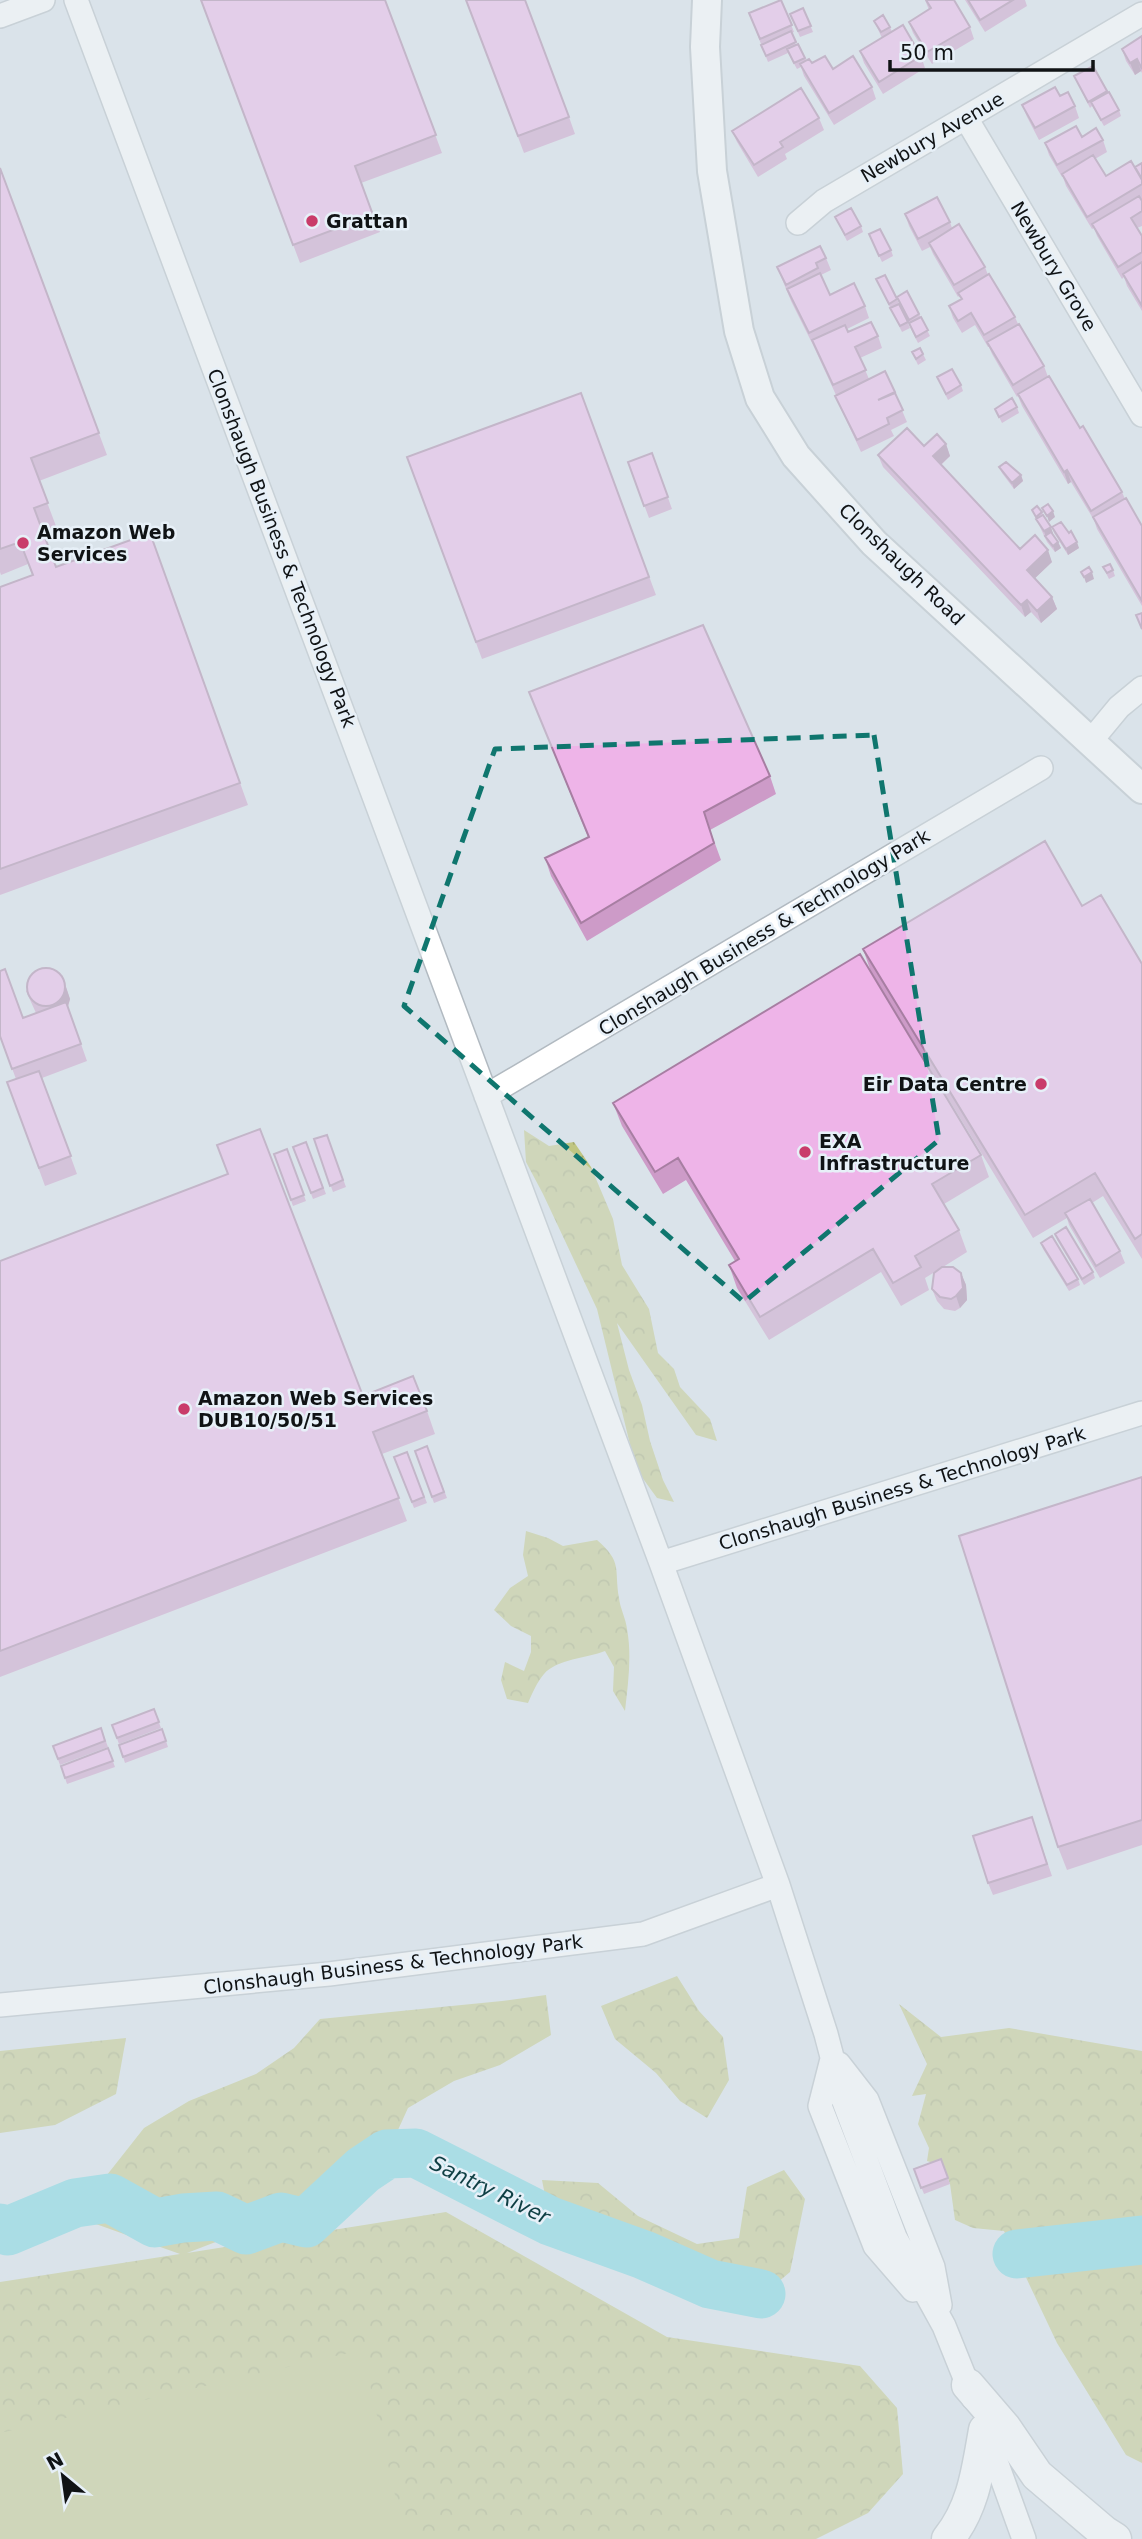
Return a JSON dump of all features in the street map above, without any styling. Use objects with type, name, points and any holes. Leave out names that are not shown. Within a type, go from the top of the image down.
[{"type":"main road","points":[[968,2385],[1005,2428],[1037,2475],[1115,2539]]},
{"type":"main road","points":[[948,2539],[961,2522],[975,2483],[985,2430]]},
{"type":"street","points":[[0,16],[43,0]]},
{"type":"street","name":"Clonshaugh Business & Technology Park","points":[[76,0],[661,1563],[778,1885],[833,2056],[867,2100],[933,2267],[944,2326],[1024,2539]]},
{"type":"street","name":"Clonshaugh Road","points":[[707,0],[705,47],[712,171],[739,331],[760,398],[796,456],[874,543],[1142,789]]},
{"type":"street","name":"Newbury Avenue","points":[[798,223],[824,201],[1142,14]]},
{"type":"street","name":"Newbury Grove","points":[[965,118],[1142,415]]},
{"type":"street","points":[[1090,742],[1119,707],[1142,688]]},
{"type":"street","name":"Clonshaugh Business & Technology Park","points":[[486,1096],[1041,768]]},
{"type":"street","name":"Clonshaugh Business & Technology Park","points":[[661,1563],[1142,1413]]},
{"type":"street","name":"Clonshaugh Business & Technology Park","points":[[0,2006],[329,1974],[643,1934],[778,1885]]},
{"type":"street","name":"Clonshaugh Business & Technology Park","points":[[833,2056],[820,2106],[875,2246],[944,2326]]},
{"type":"highlighted area","points":[[874,735],[939,1140],[744,1302],[404,1006],[495,749]]},
{"type":"green space","points":[[524,1130],[549,1146],[574,1142],[591,1167],[613,1219],[622,1265],[649,1309],[658,1353],[674,1369],[680,1387],[710,1419],[717,1441],[696,1435],[617,1323],[650,1441],[663,1480],[674,1502],[657,1498],[636,1469],[597,1309],[526,1162]]},
{"type":"green space","points":[[526,1531],[563,1546],[597,1540],[611,1555],[616,1566],[629,1649],[625,1711],[613,1691],[614,1667],[605,1651],[564,1662],[550,1669],[539,1681],[528,1703],[507,1699],[501,1680],[505,1662],[524,1671],[531,1652],[531,1636],[511,1626],[494,1610],[510,1588],[528,1576],[523,1555]]},
{"type":"green space","points":[[677,1976],[699,2011],[723,2037],[729,2080],[707,2118],[680,2101],[656,2073],[615,2039],[601,2006]]},
{"type":"green space","points":[[546,1995],[551,2035],[500,2065],[454,2081],[408,2108],[387,2154],[363,2170],[306,2223],[281,2217],[187,2253],[446,2212],[667,2337],[860,2366],[897,2408],[903,2474],[868,2513],[816,2539],[0,2539],[0,2282],[180,2254],[93,2223],[103,2180],[144,2128],[189,2101],[256,2074],[294,2048],[320,2019]]},
{"type":"green space","points":[[899,2004],[941,2037],[1009,2028],[1142,2051],[1142,2463],[1126,2455],[1057,2343],[1004,2231],[973,2228],[955,2220],[950,2184],[943,2166],[927,2161],[929,2148],[918,2124],[926,2094],[912,2096],[927,2064]]},
{"type":"green space","points":[[126,2038],[116,2094],[55,2125],[0,2133],[0,2051]]},
{"type":"green space","points":[[784,2170],[805,2199],[790,2272],[757,2300],[684,2294],[644,2255],[550,2221],[542,2180],[598,2183],[638,2216],[697,2244],[739,2238],[747,2187]]},
{"type":"green space","points":[[362,2350],[405,2539],[0,2539],[0,2433]]},
{"type":"building","points":[[201,0],[385,0],[436,135],[355,166],[373,215],[293,245]]},
{"type":"building","points":[[466,0],[525,0],[569,117],[518,136]]},
{"type":"building","points":[[781,0],[792,25],[760,39],[749,13]]},
{"type":"building","points":[[926,0],[954,0],[970,27],[927,52],[909,22],[931,8]]},
{"type":"building","points":[[968,0],[1013,0],[980,20]]},
{"type":"building","points":[[803,8],[811,26],[798,31],[790,14]]},
{"type":"building","points":[[883,15],[890,27],[881,32],[874,21]]},
{"type":"building","points":[[903,25],[921,56],[879,82],[860,51]]},
{"type":"building","points":[[791,31],[796,42],[766,56],[761,45]]},
{"type":"building","points":[[1142,36],[1142,69],[1137,59],[1130,63],[1122,49]]},
{"type":"building","points":[[798,44],[805,58],[794,63],[787,49]]},
{"type":"building","points":[[825,56],[833,69],[853,56],[872,87],[829,113],[800,64],[809,59],[812,63]]},
{"type":"building","points":[[1093,66],[1107,91],[1088,102],[1074,76]]},
{"type":"building","points":[[1055,87],[1060,96],[1068,92],[1075,106],[1035,128],[1022,105]]},
{"type":"building","points":[[801,88],[819,118],[780,142],[783,147],[754,165],[732,131]]},
{"type":"building","points":[[1109,92],[1119,110],[1101,120],[1091,102]]},
{"type":"building","points":[[1076,126],[1082,137],[1096,128],[1103,140],[1057,165],[1045,143]]},
{"type":"building","points":[[1093,155],[1106,176],[1131,161],[1142,184],[1087,217],[1062,174]]},
{"type":"building","points":[[1142,163],[1142,179],[1135,167]]},
{"type":"building","name":"Amazon Web Services","points":[[0,168],[99,433],[31,458],[48,503],[34,508],[56,567],[150,533],[240,783],[0,869],[0,587],[33,575],[20,542],[0,549]]},
{"type":"building","points":[[1139,196],[1142,211],[1131,218],[1142,236],[1142,252],[1118,267],[1092,224]]},
{"type":"building","points":[[937,197],[950,222],[918,239],[905,214]]},
{"type":"building","points":[[851,208],[861,226],[845,235],[835,217]]},
{"type":"building","points":[[959,224],[985,267],[954,285],[929,243]]},
{"type":"building","points":[[880,229],[891,250],[879,256],[869,234]]},
{"type":"building","points":[[820,246],[826,258],[816,263],[818,268],[786,285],[777,267]]},
{"type":"building","points":[[1142,262],[1142,306],[1123,274]]},
{"type":"building","points":[[820,273],[830,295],[854,283],[865,306],[809,333],[787,289]]},
{"type":"building","points":[[989,274],[1015,317],[984,335],[971,313],[958,321],[949,306],[962,299],[958,293]]},
{"type":"building","points":[[885,275],[897,299],[889,304],[876,279]]},
{"type":"building","points":[[907,291],[919,314],[909,320],[897,297]]},
{"type":"building","points":[[899,304],[908,322],[900,326],[890,308]]},
{"type":"building","points":[[921,317],[928,330],[916,337],[909,323]]},
{"type":"building","points":[[871,322],[878,336],[855,347],[866,370],[833,385],[812,340],[845,325],[848,332]]},
{"type":"building","points":[[1019,324],[1044,366],[1013,385],[987,342]]},
{"type":"building","points":[[920,348],[923,354],[916,359],[912,352]]},
{"type":"building","points":[[952,369],[961,385],[946,394],[937,377]]},
{"type":"building","points":[[885,371],[895,392],[878,400],[895,393],[903,410],[887,418],[889,424],[857,440],[835,396]]},
{"type":"building","points":[[1049,376],[1080,428],[1083,426],[1122,492],[1091,511],[1067,470],[1064,472],[1018,394]]},
{"type":"building","points":[[581,393],[649,577],[476,642],[407,457]]},
{"type":"building","points":[[1012,398],[1017,407],[999,417],[995,409]]},
{"type":"building","points":[[907,428],[924,446],[937,434],[946,444],[933,456],[1020,549],[1035,535],[1048,550],[1027,570],[1052,597],[1037,611],[1027,600],[1021,605],[878,455]]},
{"type":"building","points":[[652,453],[668,497],[644,506],[628,462]]},
{"type":"building","points":[[1006,462],[1021,475],[1012,483],[999,467]]},
{"type":"building","points":[[1126,498],[1142,526],[1142,601],[1093,517]]},
{"type":"building","points":[[1048,504],[1053,511],[1047,516],[1042,508]]},
{"type":"building","points":[[1037,506],[1042,512],[1036,517],[1032,510]]},
{"type":"building","points":[[1043,515],[1051,527],[1044,531],[1036,519]]},
{"type":"building","points":[[1061,522],[1069,533],[1071,531],[1077,542],[1066,549],[1052,527]]},
{"type":"building","points":[[1051,532],[1058,542],[1053,546],[1045,536]]},
{"type":"building","points":[[1110,564],[1113,570],[1107,573],[1103,567]]},
{"type":"building","points":[[1089,567],[1092,572],[1084,577],[1081,572]]},
{"type":"building","points":[[1142,613],[1142,629],[1136,615]]},
{"type":"building","points":[[703,625],[770,776],[704,812],[714,843],[581,923],[545,858],[589,837],[529,692]]},
{"type":"building","name":"Eir Data Centre","points":[[1045,841],[1082,906],[1101,895],[1142,964],[1142,1234],[1135,1239],[1095,1173],[1025,1215],[863,949]]},
{"type":"building","name":"EXA Infrastructure","points":[[860,954],[981,1155],[932,1184],[959,1230],[915,1256],[921,1267],[893,1283],[873,1249],[760,1317],[729,1265],[739,1259],[678,1158],[655,1172],[613,1103]]},
{"type":"building","points":[[46,968],[60,973],[65,987],[60,1001],[46,1006],[32,1001],[27,987],[32,973]]},
{"type":"building","points":[[5,969],[23,1018],[66,1002],[81,1044],[12,1069],[0,1036],[0,971]]},
{"type":"building","points":[[39,1071],[71,1156],[39,1168],[7,1082]]},
{"type":"building","name":"Amazon Web Services DUB10/50/51","points":[[260,1129],[363,1396],[413,1376],[427,1411],[373,1432],[399,1498],[0,1651],[0,1261],[228,1174],[217,1145]]},
{"type":"building","points":[[327,1135],[343,1180],[330,1186],[314,1139]]},
{"type":"building","points":[[306,1142],[323,1188],[311,1193],[293,1147]]},
{"type":"building","points":[[287,1149],[304,1195],[291,1200],[274,1154]]},
{"type":"building","points":[[1090,1199],[1120,1251],[1096,1266],[1065,1213]]},
{"type":"building","points":[[1066,1227],[1093,1272],[1082,1279],[1055,1234]]},
{"type":"building","points":[[1052,1236],[1078,1279],[1067,1285],[1041,1243]]},
{"type":"building","points":[[942,1267],[953,1267],[961,1273],[963,1288],[951,1299],[940,1297],[932,1289],[934,1273]]},
{"type":"building","points":[[427,1446],[444,1492],[432,1497],[415,1451]]},
{"type":"building","points":[[407,1452],[424,1497],[412,1502],[394,1457]]},
{"type":"building","points":[[1142,1477],[1142,1820],[1058,1847],[959,1536]]},
{"type":"building","points":[[154,1709],[159,1722],[117,1738],[112,1725]]},
{"type":"building","points":[[101,1728],[105,1741],[58,1759],[53,1746]]},
{"type":"building","points":[[162,1729],[166,1741],[123,1757],[119,1745]]},
{"type":"building","points":[[108,1748],[113,1761],[65,1778],[61,1766]]},
{"type":"building","points":[[1032,1817],[1047,1864],[988,1883],[973,1836]]},
{"type":"building","points":[[941,2159],[948,2178],[921,2188],[914,2169]]},
{"type":"waterway","name":"Santry River","points":[[0,2228],[8,2231],[75,2203],[110,2198],[155,2223],[217,2216],[246,2230],[281,2217],[306,2223],[363,2170],[387,2154],[416,2153],[550,2221],[644,2255],[710,2284],[761,2294]]},
{"type":"waterway","name":"Santry River","points":[[1017,2254],[1142,2240]]},
{"type":"place","name":"Grattan","points":[[312,221]]},
{"type":"place","name":"Amazon Web Services","points":[[23,543]]},
{"type":"place","name":"Eir Data Centre","points":[[1041,1084]]},
{"type":"place","name":"EXA Infrastructure","points":[[805,1152]]},
{"type":"place","name":"Amazon Web Services DUB10/50/51","points":[[184,1409]]}]
